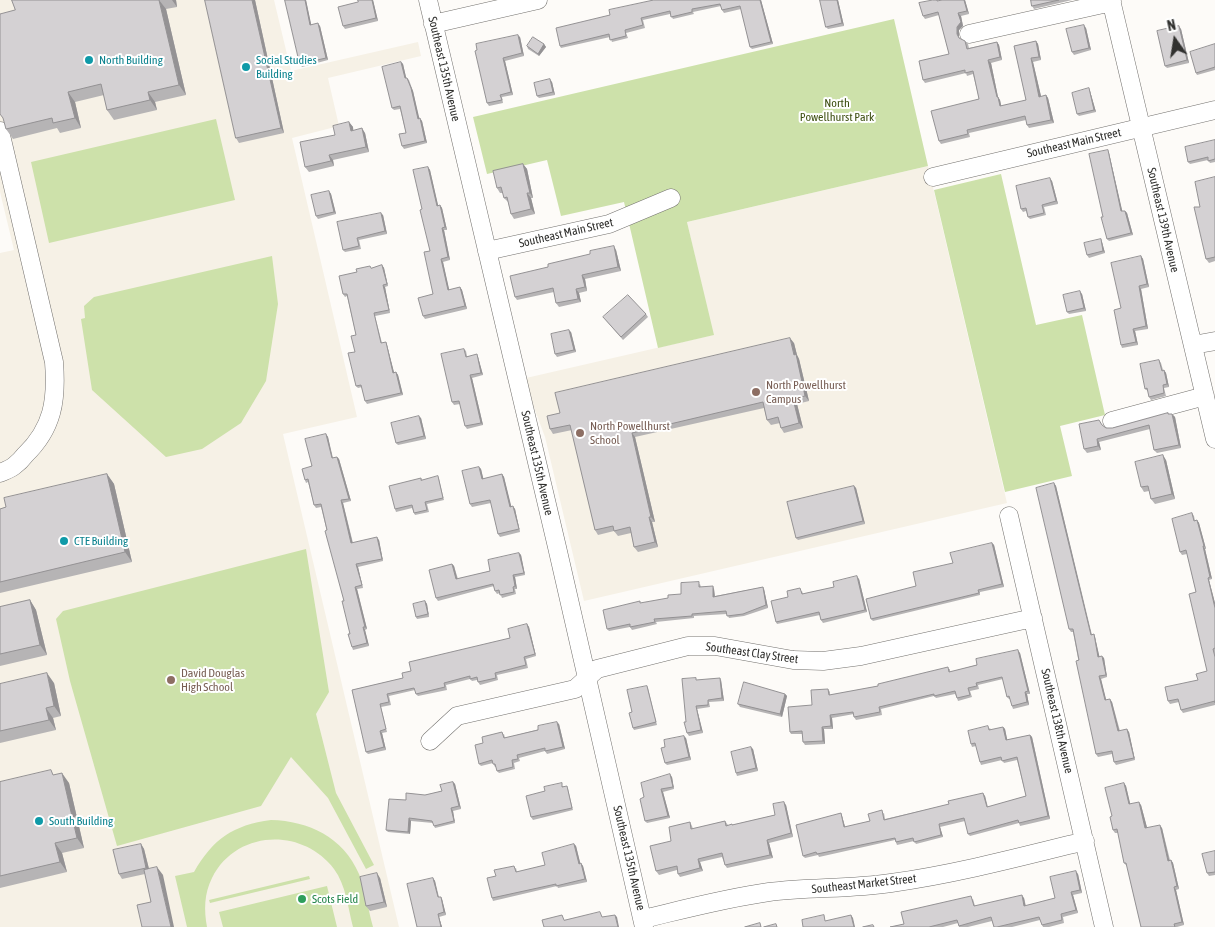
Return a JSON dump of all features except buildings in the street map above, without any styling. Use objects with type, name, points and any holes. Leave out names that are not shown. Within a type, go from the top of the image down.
[{"type":"street","name":"Southeast 135th Avenue","points":[[428,0],[644,923]]},
{"type":"street","points":[[434,24],[538,0]]},
{"type":"street","points":[[970,34],[1112,1]]},
{"type":"street","name":"Southeast 139th Avenue","points":[[1112,1],[1215,439]]},
{"type":"street","name":"Southeast Main Street","points":[[933,177],[1215,110]]},
{"type":"street","points":[[0,131],[54,362],[56,383],[54,404],[43,433],[34,447],[15,466],[0,473]]},
{"type":"street","name":"Southeast Main Street","points":[[487,251],[609,224],[671,198]]},
{"type":"street","points":[[1193,345],[1215,341]]},
{"type":"street","points":[[1112,420],[1205,396]]},
{"type":"street","name":"Southeast 138th Avenue","points":[[1009,516],[1104,927]]},
{"type":"street","name":"Southeast Clay Street","points":[[430,741],[457,716],[575,689],[596,669],[688,646],[715,646],[793,660],[823,661],[861,656],[1032,618]]},
{"type":"street","name":"Southeast Market Street","points":[[644,923],[730,898],[772,892],[890,884],[947,874],[1084,841]]},
{"type":"shaded area","name":"David Douglas High School","points":[[0,0],[274,0],[291,71],[418,42],[421,56],[328,78],[339,126],[292,138],[357,417],[283,434],[399,927],[0,927],[0,253],[14,250],[0,192]]},
{"type":"shaded area","name":"North Powellhurst Campus","points":[[928,166],[1007,503],[584,601],[545,437],[533,405],[526,378],[713,335],[687,222]]},
{"type":"green space","name":"North Powellhurst Park","points":[[894,19],[928,166],[687,222],[714,335],[658,348],[624,202],[561,216],[547,160],[487,174],[473,117]]},
{"type":"green space","points":[[216,119],[235,200],[49,243],[31,162]]},
{"type":"green space","points":[[1001,174],[1036,325],[1082,315],[1105,415],[1060,426],[1072,476],[1005,492],[934,190]]},
{"type":"green space","points":[[272,256],[278,304],[266,381],[241,423],[202,449],[166,457],[92,390],[81,319],[85,318],[84,306],[94,297]]},
{"type":"green space","points":[[306,549],[329,692],[316,714],[336,793],[374,865],[366,869],[328,798],[291,757],[261,806],[117,846],[70,681],[56,619],[63,611]]},
{"type":"green space","points":[[271,820],[285,821],[311,828],[334,841],[344,850],[359,874],[373,927],[353,927],[346,897],[338,875],[321,855],[305,846],[288,841],[270,840],[253,843],[237,850],[223,862],[212,878],[207,890],[205,908],[207,927],[187,927],[175,876],[194,872],[201,860],[217,842],[235,830],[258,822]]},
{"type":"green space","points":[[309,876],[310,879],[210,903],[209,900]]},
{"type":"green space","name":"Scots Field","points":[[327,886],[337,927],[223,927],[219,912]]},
{"type":"place","name":"North Building","points":[[89,60]]},
{"type":"place","name":"Social Studies Building","points":[[246,67]]},
{"type":"place","name":"North Powellhurst Campus","points":[[756,392]]},
{"type":"place","name":"North Powellhurst School","points":[[580,433]]},
{"type":"place","name":"CTE Building","points":[[64,541]]},
{"type":"place","name":"David Douglas High School","points":[[171,680]]},
{"type":"place","name":"South Building","points":[[39,821]]},
{"type":"place","name":"Scots Field","points":[[302,899]]}]
